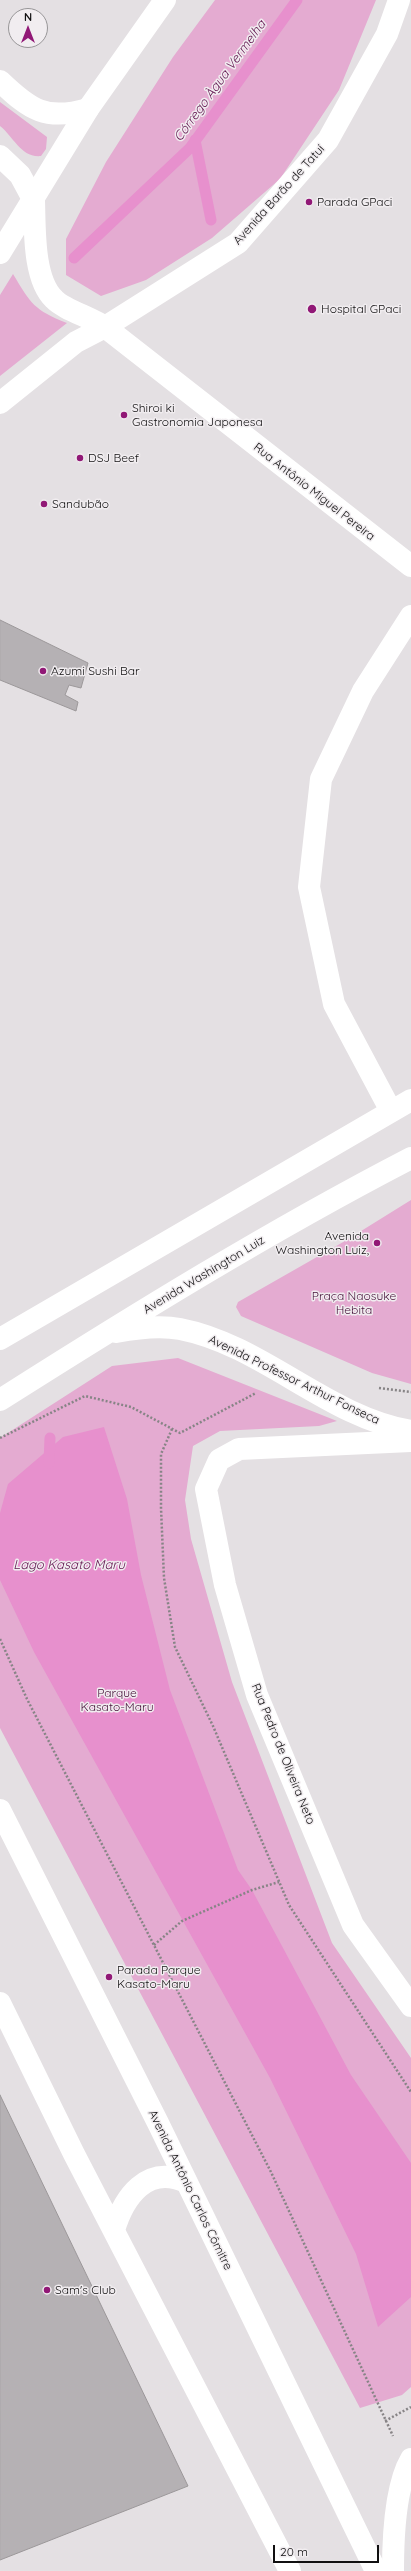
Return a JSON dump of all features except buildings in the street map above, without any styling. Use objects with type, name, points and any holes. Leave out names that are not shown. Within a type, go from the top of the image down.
[{"type":"main road","points":[[0,253],[34,201],[88,109],[165,0]]},
{"type":"main road","name":"Avenida Barão de Tatuí","points":[[0,403],[76,342],[105,327],[238,243],[328,140],[386,34],[399,0]]},
{"type":"main road","points":[[0,81],[22,102],[42,112],[66,116],[88,109]]},
{"type":"main road","points":[[0,156],[20,175],[34,201]]},
{"type":"main road","name":"Rua Antônio Miguel Pereira","points":[[34,201],[36,253],[45,285],[54,300],[105,327],[411,566]]},
{"type":"main road","points":[[391,1111],[334,1004],[309,887],[321,779],[363,691],[411,616]]},
{"type":"main road","points":[[0,1339],[411,1100]]},
{"type":"main road","name":"Avenida Washington Luiz","points":[[0,1400],[105,1333],[340,1194],[411,1158]]},
{"type":"main road","name":"Avenida Professor Arthur Fonseca","points":[[105,1333],[147,1327],[180,1329],[237,1350],[353,1411],[381,1423],[411,1431]]},
{"type":"main road","name":"Avenida Professor Arthur Fonseca","points":[[239,1449],[411,1441]]},
{"type":"main road","name":"Rua Pedro de Oliveira Neto","points":[[239,1449],[219,1460],[206,1489],[225,1585],[257,1695],[353,1925],[411,2006]]},
{"type":"main road","name":"Avenida Antônio Carlos Cômitre","points":[[0,1810],[186,2182],[376,2571]]},
{"type":"main road","points":[[0,2003],[114,2230],[290,2571]]},
{"type":"main road","points":[[114,2230],[124,2203],[139,2187],[148,2181],[177,2178],[186,2182]]},
{"type":"main road","points":[[393,2571],[393,2538],[398,2498],[411,2459]]},
{"type":"path","points":[[0,1438],[85,1396],[132,1407],[180,1433],[287,1377]]},
{"type":"path","points":[[373,1388],[411,1392]]},
{"type":"path","points":[[172,1429],[161,1454],[161,1508],[164,1578],[175,1647],[213,1726],[289,1905],[411,2092]]},
{"type":"path","points":[[0,1639],[27,1699],[271,2172],[385,2421],[411,2407]]},
{"type":"path","points":[[154,1945],[182,1921],[252,1890],[279,1882]]},
{"type":"green space","points":[[215,0],[376,0],[339,90],[280,179],[212,238],[146,280],[101,296],[66,275],[66,239],[106,162],[173,57]]},
{"type":"green space","points":[[0,102],[47,137],[46,149],[41,156],[28,154],[18,146],[0,126]]},
{"type":"green space","points":[[13,274],[34,305],[47,314],[67,323],[0,376],[0,295]]},
{"type":"green space","name":"Praça Naosuke Hebita","points":[[411,1200],[411,1384],[372,1373],[241,1316],[236,1307],[238,1302],[345,1241]]},
{"type":"green space","name":"Parque Kasato-Maru","points":[[178,1358],[337,1421],[319,1426],[220,1431],[193,1446],[185,1500],[191,1539],[232,1682],[332,1943],[411,2058],[411,2387],[402,2395],[360,2408],[0,1728],[0,1438],[112,1366]]},
{"type":"water","name":"Lago Kasato Maru","points":[[104,1427],[127,1499],[141,1575],[170,1690],[238,1870],[252,1890],[351,2075],[411,2163],[411,2297],[378,2327],[356,2254],[270,2078],[34,1652],[0,1580],[0,1513],[8,1484],[63,1437]]},
{"type":"waterway","name":"Córrego Àgua Vermelha","points":[[74,258],[190,148],[297,0]]},
{"type":"waterway","points":[[195,140],[211,220]]},
{"type":"waterway","points":[[49,1463],[50,1438]]},
{"type":"place","name":"Parada GPaci","points":[[309,202]]},
{"type":"place","name":"Hospital GPaci","points":[[312,309]]},
{"type":"place","name":"Shiroi ki Gastronomia Japonesa","points":[[124,415]]},
{"type":"place","name":"DSJ Beef","points":[[80,458]]},
{"type":"place","name":"Sandubão","points":[[44,504]]},
{"type":"place","name":"Azumi Sushi Bar","points":[[43,671]]},
{"type":"place","name":"Avenida Washington Luiz,","points":[[377,1243]]},
{"type":"place","name":"Parada Parque Kasato-Maru","points":[[109,1977]]},
{"type":"place","name":"Sam's Club","points":[[47,2290]]}]
